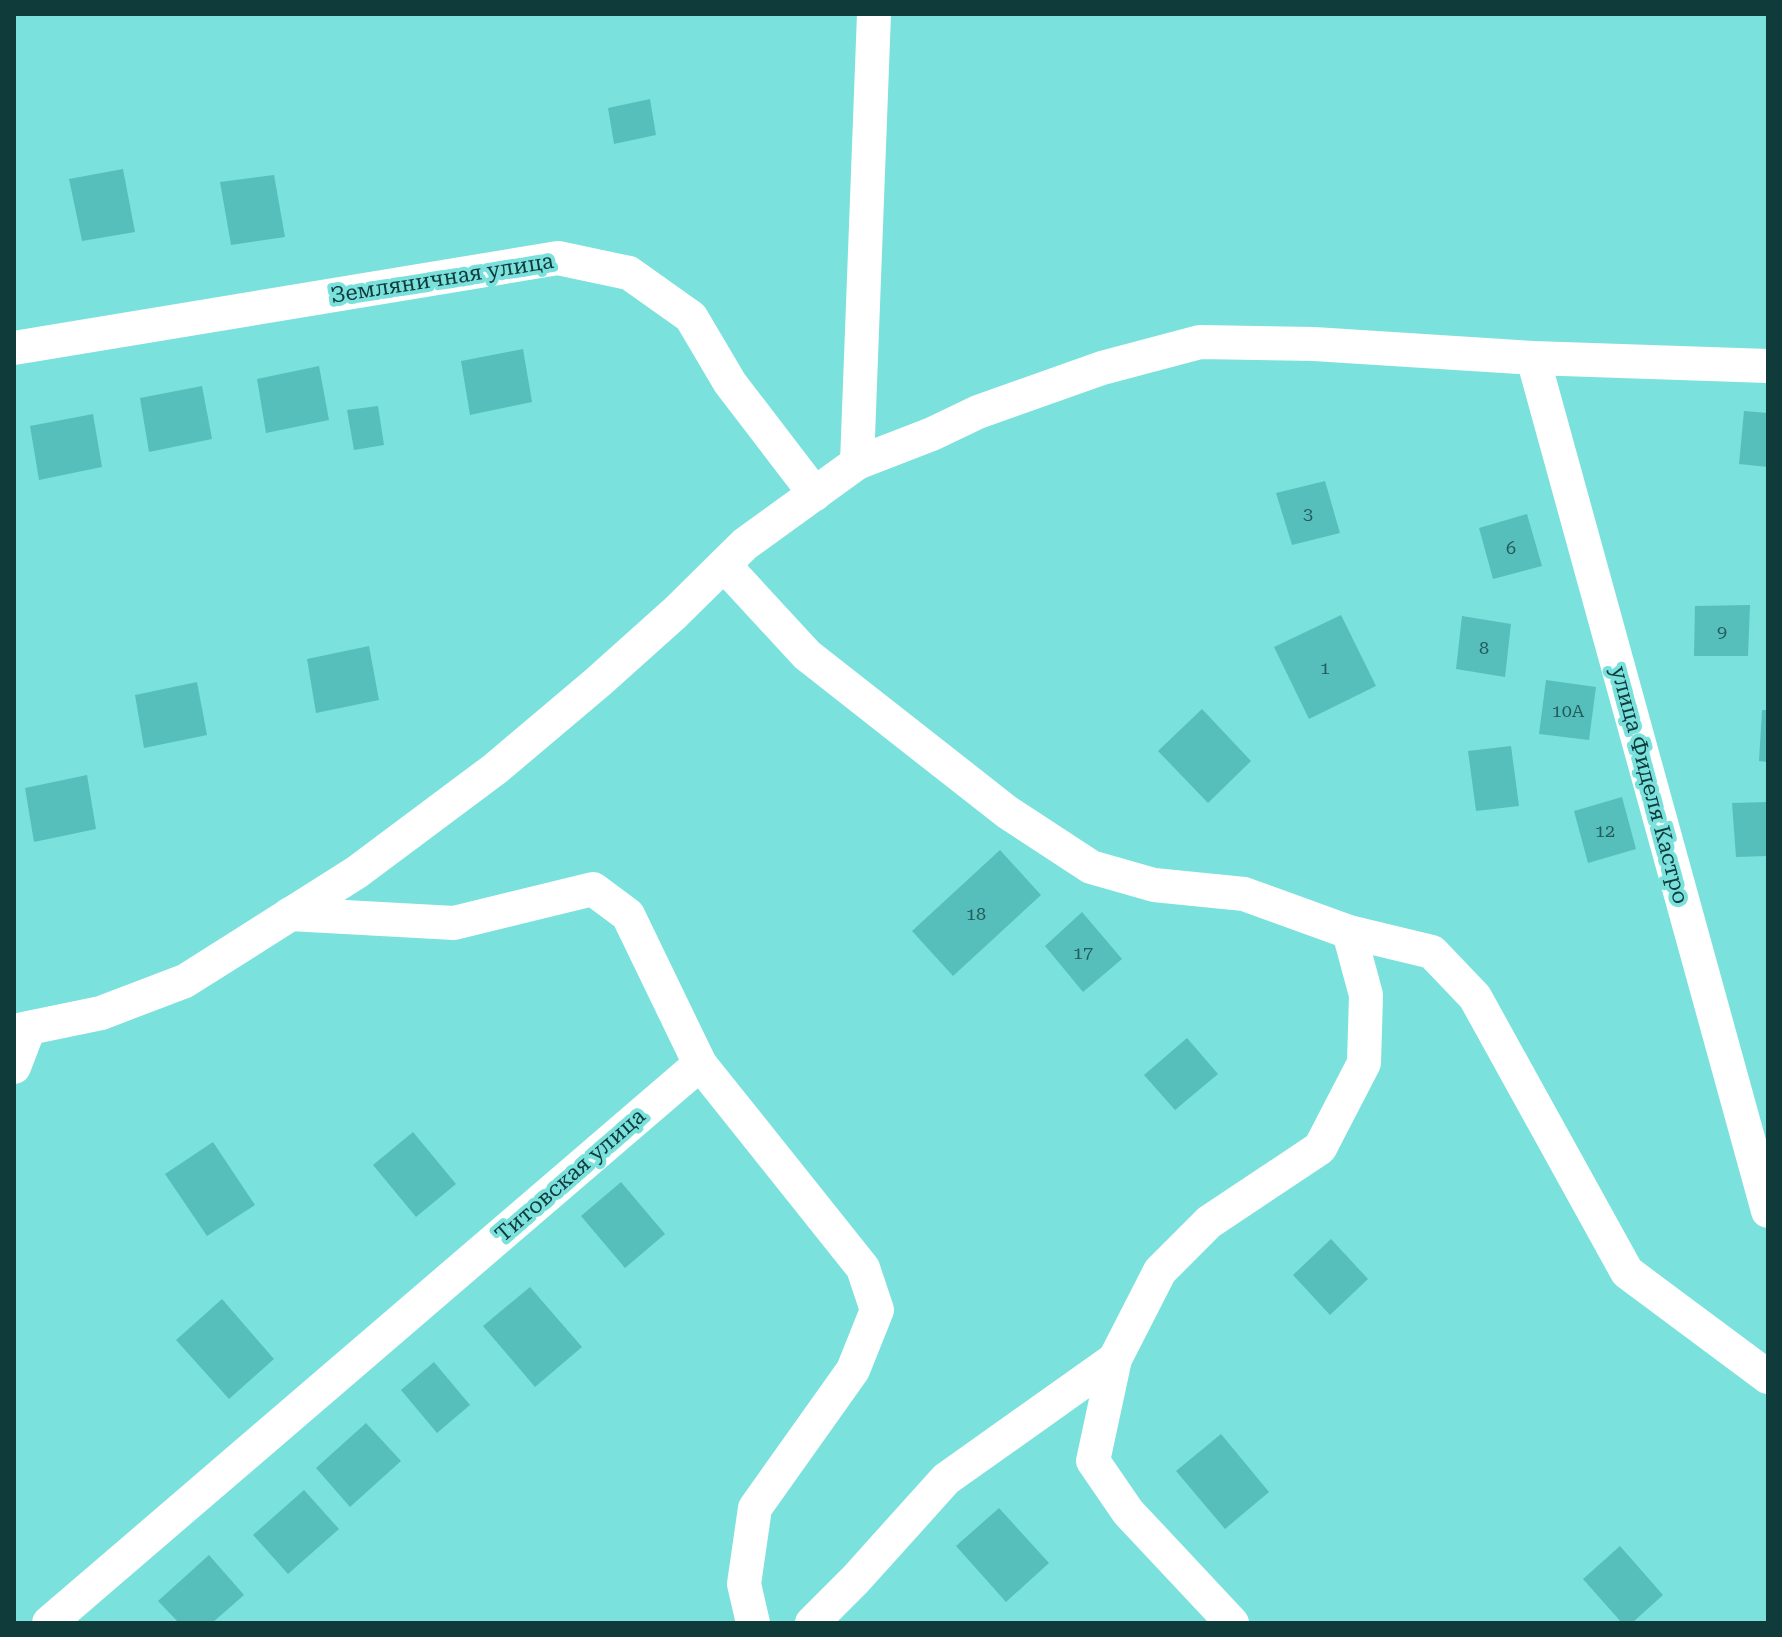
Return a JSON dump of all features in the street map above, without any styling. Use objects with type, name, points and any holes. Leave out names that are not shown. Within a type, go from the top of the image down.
[{"type":"street","points":[[857,463],[874,14]]},
{"type":"street","name":"Земляничная улица","points":[[14,348],[558,258],[629,273],[691,317],[730,383],[815,494]]},
{"type":"street","points":[[14,1067],[22,1030],[101,1013],[185,981],[357,872],[495,769],[598,682],[745,544],[857,463],[932,434],[978,412],[1102,368],[1200,342],[1314,344],[1533,358],[1768,366]]},
{"type":"street","name":"улица Фиделя Кастро","points":[[1533,358],[1768,1211]]},
{"type":"street","points":[[724,565],[807,655],[1007,812],[1091,867],[1154,885],[1244,894],[1349,932],[1432,952],[1475,997],[1627,1272],[1768,1377]]},
{"type":"street","points":[[290,914],[454,923],[593,889],[628,915],[700,1064],[863,1268],[877,1310],[853,1370],[755,1508],[744,1584],[753,1623]]},
{"type":"street","points":[[1232,1623],[1128,1512],[1093,1461],[1115,1359],[1160,1271],[1209,1222],[1320,1148],[1364,1063],[1366,995],[1349,932]]},
{"type":"street","name":"Титовская улица","points":[[49,1623],[700,1064]]},
{"type":"street","points":[[812,1623],[946,1479],[1115,1359]]},
{"type":"building","points":[[650,99],[656,135],[614,144],[608,108]]},
{"type":"building","points":[[123,169],[135,232],[82,241],[69,179]]},
{"type":"building","points":[[274,175],[285,237],[231,245],[220,182]]},
{"type":"building","points":[[523,349],[532,402],[470,415],[461,361]]},
{"type":"building","points":[[319,366],[329,420],[266,433],[257,379]]},
{"type":"building","points":[[202,386],[212,439],[149,452],[140,398]]},
{"type":"building","points":[[378,406],[384,445],[354,450],[347,410]]},
{"type":"building","points":[[1744,411],[1768,413],[1768,467],[1739,464]]},
{"type":"building","points":[[93,414],[102,467],[39,480],[30,426]]},
{"type":"building","points":[[1325,481],[1340,533],[1292,545],[1276,493]]},
{"type":"building","points":[[1527,514],[1542,566],[1493,579],[1479,528]]},
{"type":"building","points":[[1750,605],[1748,656],[1694,656],[1695,606]]},
{"type":"building","points":[[1341,615],[1376,686],[1309,719],[1274,647]]},
{"type":"building","points":[[1462,616],[1511,624],[1505,677],[1456,669]]},
{"type":"building","points":[[369,646],[379,700],[316,713],[307,659]]},
{"type":"building","points":[[1546,680],[1596,687],[1589,740],[1539,734]]},
{"type":"building","points":[[197,682],[207,735],[144,748],[135,695]]},
{"type":"building","points":[[1202,709],[1251,761],[1208,803],[1158,751]]},
{"type":"building","points":[[1762,710],[1768,710],[1768,762],[1759,761]]},
{"type":"building","points":[[1511,746],[1519,806],[1476,811],[1468,751]]},
{"type":"building","points":[[87,775],[96,829],[34,842],[25,788]]},
{"type":"building","points":[[1622,797],[1636,849],[1588,863],[1574,811]]},
{"type":"building","points":[[1768,802],[1768,856],[1736,857],[1732,803]]},
{"type":"building","points":[[1000,850],[1041,895],[953,976],[912,931]]},
{"type":"building","points":[[1082,912],[1122,959],[1083,992],[1045,946]]},
{"type":"building","points":[[1187,1038],[1218,1074],[1175,1110],[1144,1075]]},
{"type":"building","points":[[413,1132],[456,1184],[416,1217],[373,1165]]},
{"type":"building","points":[[213,1142],[255,1205],[207,1236],[165,1174]]},
{"type":"building","points":[[621,1182],[665,1234],[625,1268],[581,1216]]},
{"type":"building","points":[[1331,1239],[1368,1279],[1330,1315],[1293,1275]]},
{"type":"building","points":[[530,1287],[582,1347],[535,1387],[483,1326]]},
{"type":"building","points":[[222,1299],[274,1359],[229,1399],[176,1340]]},
{"type":"building","points":[[434,1362],[470,1405],[437,1433],[401,1390]]},
{"type":"building","points":[[366,1423],[401,1461],[350,1507],[316,1468]]},
{"type":"building","points":[[1221,1434],[1269,1492],[1225,1529],[1176,1471]]},
{"type":"building","points":[[304,1490],[339,1529],[288,1574],[253,1535]]},
{"type":"building","points":[[999,1508],[1049,1563],[1006,1602],[956,1546]]},
{"type":"building","points":[[1620,1546],[1663,1595],[1632,1623],[1622,1623],[1583,1579]]},
{"type":"building","points":[[209,1555],[244,1595],[212,1623],[179,1623],[158,1601]]}]
